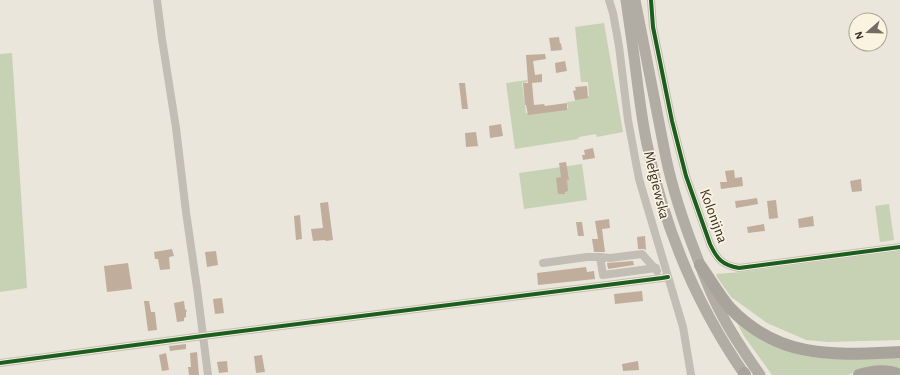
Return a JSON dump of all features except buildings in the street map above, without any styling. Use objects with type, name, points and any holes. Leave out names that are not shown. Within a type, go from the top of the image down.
[{"type":"highway","points":[[700,266],[730,307],[743,320],[755,329],[777,341],[802,350],[828,354],[900,352]]},
{"type":"highway","points":[[858,375],[867,372],[886,371],[900,375]]},
{"type":"main road","points":[[626,0],[645,133],[653,171],[664,210],[679,252],[696,292],[716,330],[745,374]]},
{"type":"main road","points":[[635,0],[669,171],[683,218],[700,266],[721,313],[742,349],[760,375]]},
{"type":"street","points":[[157,0],[176,128],[208,375]]},
{"type":"street","name":"Mełgiewska","points":[[609,0],[619,46],[628,120],[642,192],[665,278],[683,326],[691,375]]},
{"type":"street","name":"Kolonijna","points":[[651,0],[653,28],[672,121],[686,176],[710,244],[714,254],[720,261],[730,266],[739,268],[900,247]]},
{"type":"street","points":[[543,263],[587,257],[600,256],[610,258],[642,254],[665,278]]},
{"type":"street","points":[[600,256],[603,275],[656,268]]},
{"type":"street","points":[[0,363],[665,278]]},
{"type":"green space","points":[[604,23],[623,132],[597,137],[596,134],[579,137],[578,139],[515,149],[506,83],[527,80],[528,82],[522,83],[526,113],[568,108],[567,102],[575,101],[575,97],[589,96],[588,82],[581,82],[575,27]]},
{"type":"green space","points":[[12,53],[27,288],[0,292],[0,54]]},
{"type":"green space","points":[[582,164],[587,200],[524,209],[519,173]]},
{"type":"green space","points":[[889,204],[894,240],[880,242],[875,206]]},
{"type":"green space","points":[[900,251],[900,340],[828,342],[806,340],[767,323],[731,297],[716,274],[741,272]]},
{"type":"green space","points":[[736,321],[791,352],[804,356],[831,359],[900,355],[900,370],[883,366],[866,367],[848,375],[772,375],[744,336]]},
{"type":"cycle path","points":[[651,0],[653,27],[672,121],[686,176],[710,244],[715,254],[724,263],[739,268],[900,247]]},
{"type":"cycle path","points":[[0,363],[668,277]]}]
